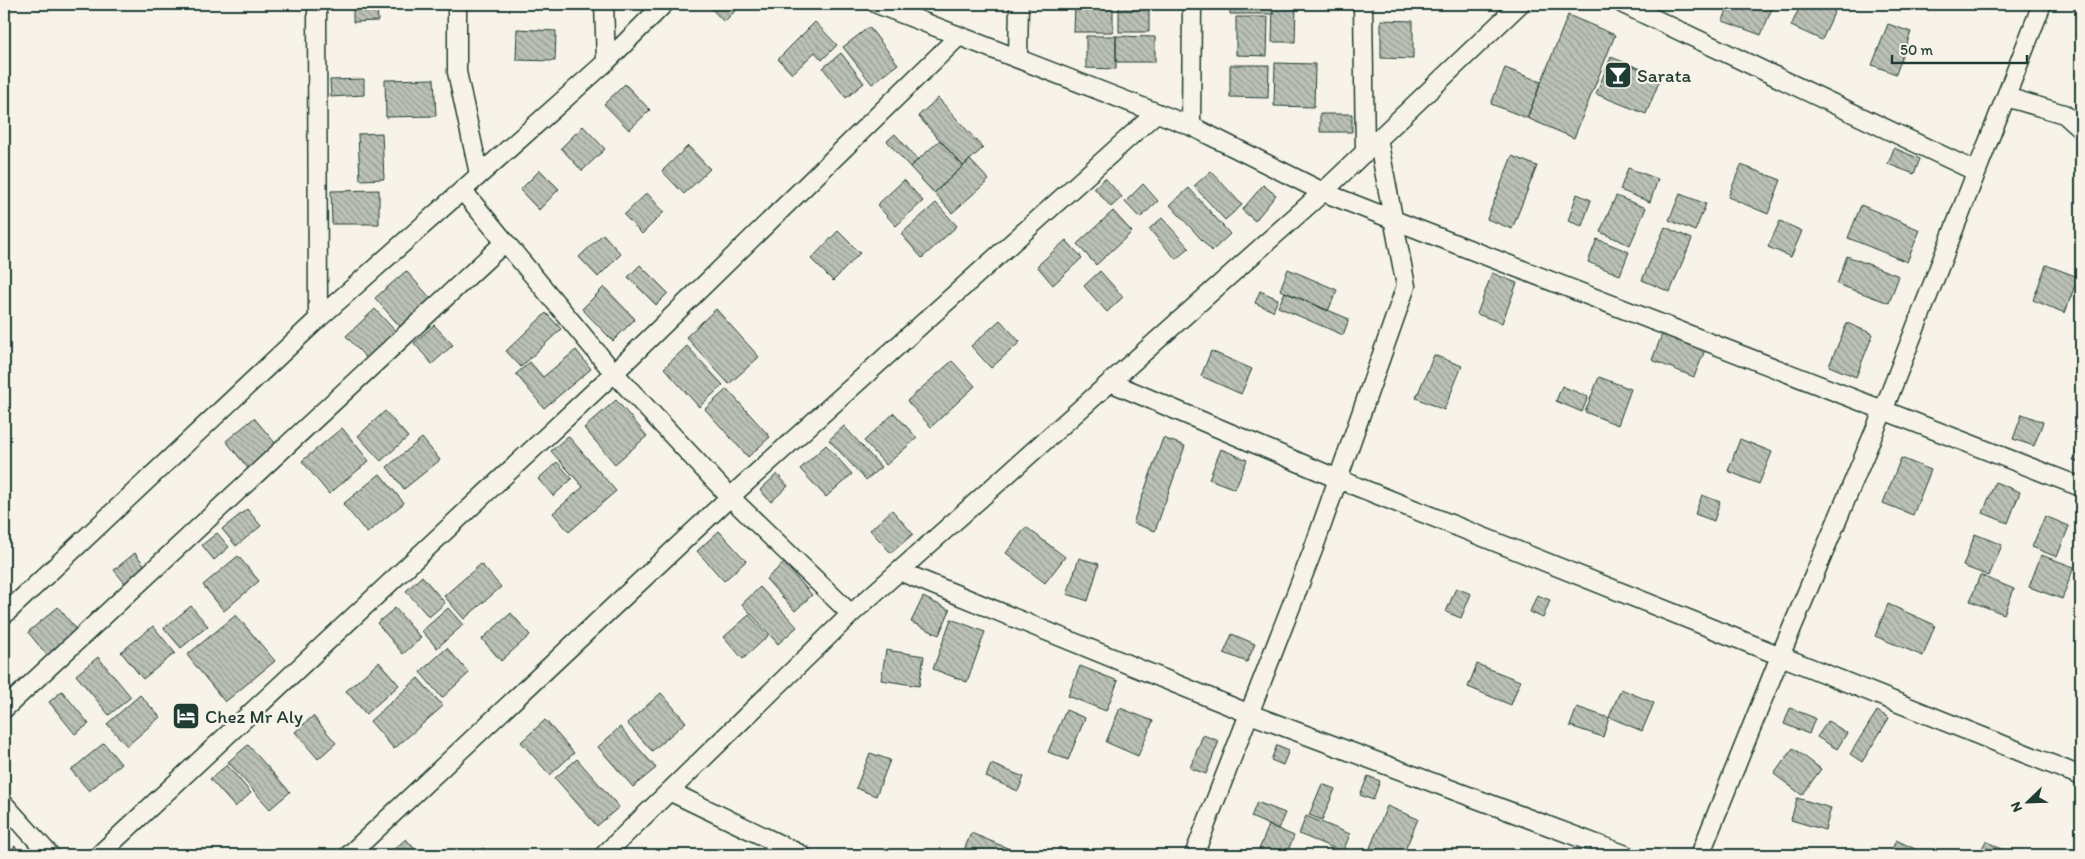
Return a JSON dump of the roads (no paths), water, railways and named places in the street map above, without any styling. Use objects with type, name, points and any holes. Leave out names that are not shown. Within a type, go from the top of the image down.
[{"type":"street","points":[[317,4],[318,319]]},
{"type":"street","points":[[457,4],[458,72],[479,174]]},
{"type":"street","points":[[604,4],[606,62]]},
{"type":"street","points":[[4,615],[318,319],[606,62],[664,4]]},
{"type":"street","points":[[877,4],[1018,57],[1191,126],[1323,192],[2081,487]]},
{"type":"street","points":[[1018,57],[1019,4]]},
{"type":"street","points":[[1191,126],[1192,4]]},
{"type":"street","points":[[1363,4],[1364,153]]},
{"type":"street","points":[[604,855],[671,792],[851,614],[1323,192],[1520,4]]},
{"type":"street","points":[[1623,4],[1977,172]]},
{"type":"street","points":[[1700,855],[1781,654],[1883,411],[2042,4]]},
{"type":"street","points":[[99,855],[614,373],[959,36]]},
{"type":"street","points":[[2006,97],[2064,114],[2081,129]]},
{"type":"street","points":[[349,855],[730,497],[1156,113]]},
{"type":"street","points":[[1194,855],[1313,550],[1406,286],[1378,139]]},
{"type":"street","points":[[462,190],[614,373],[730,497],[851,614]]},
{"type":"street","points":[[4,710],[505,242]]},
{"type":"street","points":[[1110,382],[1338,478],[1781,654],[2081,776]]},
{"type":"street","points":[[900,571],[1250,714],[1626,855]]},
{"type":"street","points":[[671,792],[802,855]]},
{"type":"street","points":[[4,804],[50,855]]},
{"type":"place","name":"Sarata","points":[[1618,75]]},
{"type":"place","name":"Chez Mr Aly","points":[[186,716]]}]
